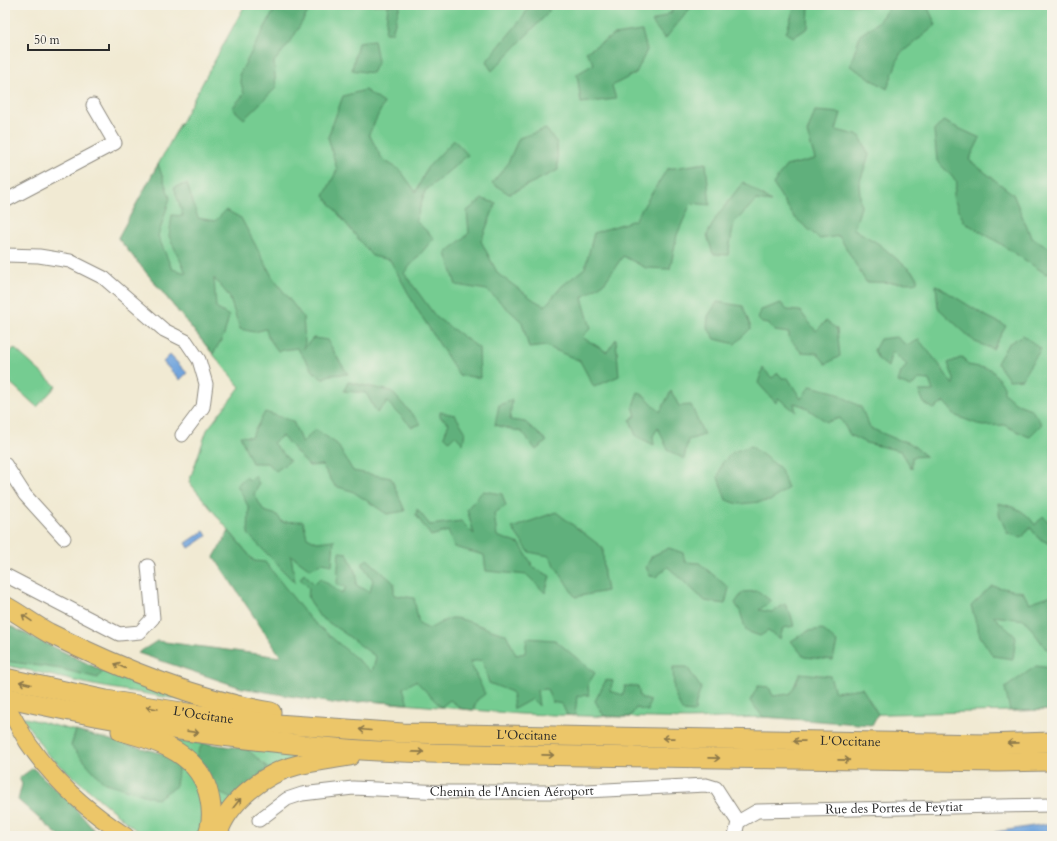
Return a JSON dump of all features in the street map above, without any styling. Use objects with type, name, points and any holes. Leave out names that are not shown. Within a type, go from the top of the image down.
[{"type":"highway","points":[[5,606],[21,614],[47,632],[130,671],[209,698],[250,708],[313,718],[330,727]]},
{"type":"highway","name":"L'Occitane","points":[[5,678],[57,690],[161,709],[277,724],[403,733],[986,744],[1052,742]]},
{"type":"highway","name":"L'Occitane","points":[[5,697],[124,722],[255,741],[379,751],[675,758],[1052,762]]},
{"type":"highway","points":[[72,712],[92,724],[155,741],[183,755],[192,763],[199,772],[209,791],[212,818],[207,836]]},
{"type":"highway","points":[[217,836],[226,818],[239,800],[254,786],[278,772],[297,765],[379,751]]},
{"type":"main road","points":[[5,703],[25,738],[41,760],[64,785],[88,807],[126,836]]},
{"type":"street","points":[[5,200],[115,143],[94,105]]},
{"type":"street","points":[[5,255],[39,256],[70,261],[104,278],[164,330],[186,341],[199,360],[206,384],[203,407],[182,435]]},
{"type":"street","points":[[5,464],[25,495],[64,538]]},
{"type":"street","points":[[5,575],[120,634],[140,632],[153,618],[148,566]]},
{"type":"street","name":"Chemin de l'Ancien Aéroport","points":[[259,820],[287,799],[302,794],[353,788],[445,792],[566,792],[706,785],[716,788],[738,822]]},
{"type":"street","name":"Rue des Portes de Feytiat","points":[[738,822],[757,811],[1052,805]]},
{"type":"street","points":[[735,836],[738,822]]},
{"type":"green space","points":[[245,5],[1052,5],[1052,710],[687,719],[520,714],[369,701],[189,482],[207,430],[240,387],[118,238]]},
{"type":"green space","points":[[277,5],[312,5],[291,41],[274,62],[276,88],[244,119],[232,108],[244,94],[239,75]]},
{"type":"green space","points":[[388,5],[400,5],[392,33],[385,33]]},
{"type":"green space","points":[[529,5],[548,5],[549,12],[492,71],[486,62],[524,16]]},
{"type":"green space","points":[[671,5],[693,5],[665,39],[652,22],[672,12]]},
{"type":"green space","points":[[795,5],[809,5],[808,28],[794,37],[786,33]]},
{"type":"green space","points":[[891,5],[908,5],[912,10],[920,5],[930,5],[928,8],[936,25],[900,54],[887,89],[850,66],[860,35],[877,23]]},
{"type":"green space","points":[[642,31],[647,50],[636,73],[612,86],[616,99],[581,103],[577,74],[594,64],[586,52],[614,35]]},
{"type":"green space","points":[[374,40],[378,61],[372,73],[352,70],[358,42]]},
{"type":"green space","points":[[365,90],[384,103],[369,134],[382,159],[400,170],[416,192],[427,168],[454,140],[468,155],[425,191],[416,221],[434,238],[404,273],[436,317],[479,348],[480,378],[459,375],[417,309],[390,260],[372,256],[324,196],[337,170],[328,137],[343,96]]},
{"type":"green space","points":[[815,111],[841,113],[836,130],[860,136],[869,155],[859,184],[861,207],[854,229],[879,244],[917,276],[917,283],[866,282],[839,236],[820,239],[794,217],[773,184],[786,166],[815,159],[807,133]]},
{"type":"green space","points":[[943,121],[980,138],[969,160],[1013,194],[1031,237],[1052,249],[1052,271],[1046,274],[1001,244],[964,222],[953,197],[957,182],[937,161],[934,131]]},
{"type":"green space","points":[[546,129],[557,143],[558,170],[509,194],[492,183],[507,165],[519,138]]},
{"type":"green space","points":[[706,163],[710,205],[691,203],[677,235],[670,269],[646,268],[623,256],[605,282],[582,298],[591,328],[582,337],[607,352],[616,339],[619,376],[594,387],[580,361],[546,346],[529,348],[522,322],[487,290],[456,285],[446,253],[469,233],[467,211],[482,199],[496,203],[481,241],[498,274],[534,300],[545,306],[562,286],[585,268],[594,233],[635,220],[667,169]]},
{"type":"green space","points":[[158,164],[170,198],[158,236],[172,269],[186,273],[169,236],[172,215],[183,216],[174,187],[187,184],[198,218],[215,221],[226,210],[241,218],[273,278],[303,317],[305,343],[303,349],[313,338],[328,340],[348,374],[330,375],[322,379],[313,371],[297,348],[278,351],[268,337],[266,329],[254,332],[240,329],[229,296],[214,278],[216,308],[229,316],[224,335],[213,354],[118,238]]},
{"type":"green space","points":[[743,182],[771,202],[756,200],[734,223],[728,255],[713,254],[707,235],[717,216]]},
{"type":"green space","points":[[936,285],[984,315],[1006,326],[993,349],[975,342],[938,308]]},
{"type":"green space","points":[[717,302],[743,306],[751,328],[735,344],[715,339],[707,327],[708,316]]},
{"type":"green space","points":[[781,303],[787,310],[800,311],[816,331],[826,321],[837,329],[840,356],[826,364],[817,353],[801,352],[789,338],[789,333],[775,331],[769,324],[762,323],[758,319],[761,310]]},
{"type":"green space","points":[[1023,335],[1041,349],[1028,368],[1023,379],[1009,380],[997,363],[1008,344]]},
{"type":"green space","points":[[897,337],[906,345],[919,340],[938,363],[953,385],[954,379],[948,363],[963,357],[968,365],[991,369],[1004,386],[1004,393],[1015,403],[1031,409],[1042,424],[1029,437],[1004,425],[983,426],[956,416],[944,402],[934,409],[924,403],[919,391],[933,391],[929,380],[918,379],[911,387],[898,382],[901,372],[907,365],[892,351],[888,367],[878,359],[874,350],[880,339]]},
{"type":"green space","points":[[14,348],[56,386],[37,407],[5,378],[5,359]]},
{"type":"green space","points":[[763,368],[772,378],[778,373],[782,378],[788,378],[801,399],[810,386],[834,392],[861,407],[870,428],[910,443],[926,456],[912,457],[912,469],[901,451],[866,443],[850,435],[840,418],[827,422],[803,406],[794,403],[796,412],[778,398],[776,403],[758,383]]},
{"type":"green space","points":[[348,382],[391,391],[421,424],[412,427],[387,402],[377,413],[366,393],[344,391]]},
{"type":"green space","points":[[671,391],[679,406],[691,405],[704,435],[688,440],[684,459],[668,450],[658,428],[653,436],[654,445],[636,436],[630,420],[636,416],[633,406],[638,392],[646,397],[660,412]]},
{"type":"green space","points":[[512,400],[510,420],[525,422],[547,441],[536,450],[522,432],[495,425],[499,405]]},
{"type":"green space","points":[[265,412],[293,421],[302,443],[315,429],[337,444],[353,471],[391,478],[405,511],[387,514],[352,491],[335,486],[322,465],[309,466],[282,436],[273,443],[290,461],[276,471],[267,463],[252,463],[240,436],[251,437]]},
{"type":"green space","points":[[440,412],[455,415],[465,431],[463,444],[455,435],[449,441],[444,436],[449,423],[440,417]]},
{"type":"green space","points":[[751,446],[780,468],[788,488],[770,501],[739,504],[726,500],[718,477],[722,463],[733,452]]},
{"type":"green space","points":[[255,476],[259,484],[254,494],[264,511],[277,515],[282,522],[303,521],[307,537],[317,542],[334,540],[332,565],[323,563],[310,569],[291,555],[295,583],[248,534],[249,508],[237,485],[246,477],[250,480]]},
{"type":"green space","points":[[483,491],[502,494],[506,506],[494,513],[497,536],[520,544],[534,568],[550,576],[545,593],[527,575],[486,571],[484,555],[454,547],[448,531],[431,536],[416,515],[417,509],[430,525],[461,521],[474,534],[467,509]]},
{"type":"green space","points":[[998,503],[1019,510],[1035,525],[1043,516],[1052,525],[1052,545],[1038,538],[1030,527],[1022,538],[1007,533],[999,514]]},
{"type":"green space","points":[[556,512],[603,548],[604,575],[607,591],[575,597],[549,556],[529,552],[512,528]]},
{"type":"green space","points":[[229,531],[254,561],[265,562],[310,619],[372,672],[376,657],[319,616],[308,597],[309,588],[300,579],[304,573],[314,584],[320,578],[342,594],[346,587],[337,585],[339,552],[347,553],[357,576],[356,585],[370,592],[373,580],[362,564],[367,559],[394,583],[394,595],[414,598],[419,624],[429,629],[444,621],[457,618],[506,634],[516,655],[525,653],[527,638],[555,640],[595,673],[588,684],[589,695],[577,696],[575,716],[567,715],[562,704],[552,702],[547,689],[537,690],[539,706],[532,699],[514,709],[512,692],[489,683],[482,660],[470,662],[485,694],[477,700],[473,710],[462,709],[450,700],[441,707],[416,681],[403,688],[408,704],[369,701],[338,704],[242,688],[138,653],[157,641],[281,657],[214,557]]},
{"type":"green space","points":[[669,548],[683,553],[685,562],[699,563],[729,588],[725,604],[705,601],[668,567],[656,577],[650,576],[646,567],[652,556]]},
{"type":"green space","points":[[992,586],[1023,592],[1029,603],[1052,595],[1052,648],[1046,649],[1025,620],[993,616],[1016,637],[1013,659],[993,656],[980,636],[971,606]]},
{"type":"green space","points":[[758,591],[771,601],[759,610],[772,612],[785,604],[791,615],[794,626],[783,628],[780,639],[768,631],[760,636],[746,631],[740,611],[735,603],[743,592]]},
{"type":"green space","points":[[5,626],[12,627],[103,671],[218,706],[93,685],[5,665]]},
{"type":"green space","points":[[5,626],[12,627],[103,671],[98,678],[61,669],[5,661]]},
{"type":"green space","points":[[822,629],[837,642],[833,660],[804,657],[791,641],[808,631]]},
{"type":"green space","points":[[1036,666],[1052,668],[1052,710],[1010,711],[1005,688]]},
{"type":"green space","points":[[673,667],[687,667],[701,688],[696,703],[695,712],[682,711],[674,692]]},
{"type":"green space","points":[[800,673],[830,676],[835,692],[862,688],[878,714],[872,725],[763,717],[750,701],[758,686],[769,687],[773,696],[789,694],[792,691]]},
{"type":"green space","points":[[606,680],[613,681],[610,691],[623,695],[625,686],[638,686],[640,697],[650,701],[648,711],[636,708],[630,717],[604,716],[595,701]]},
{"type":"green space","points":[[22,717],[76,731],[71,746],[179,763],[186,768],[204,797],[202,836],[146,836],[133,828],[47,754]]},
{"type":"green space","points":[[76,731],[168,755],[179,763],[176,786],[157,799],[103,782],[71,746]]},
{"type":"green space","points":[[166,739],[313,757],[218,823],[216,791]]},
{"type":"green space","points":[[203,743],[247,749],[268,768],[232,799],[216,791],[195,758]]},
{"type":"green space","points":[[33,768],[70,802],[99,836],[59,836],[18,800],[22,784],[19,778]]},
{"type":"water","points":[[170,355],[187,373],[180,380],[163,362]]},
{"type":"water","points":[[204,531],[207,536],[189,548],[186,543]]},
{"type":"water","points":[[1052,823],[1052,836],[996,836],[995,832]]}]
